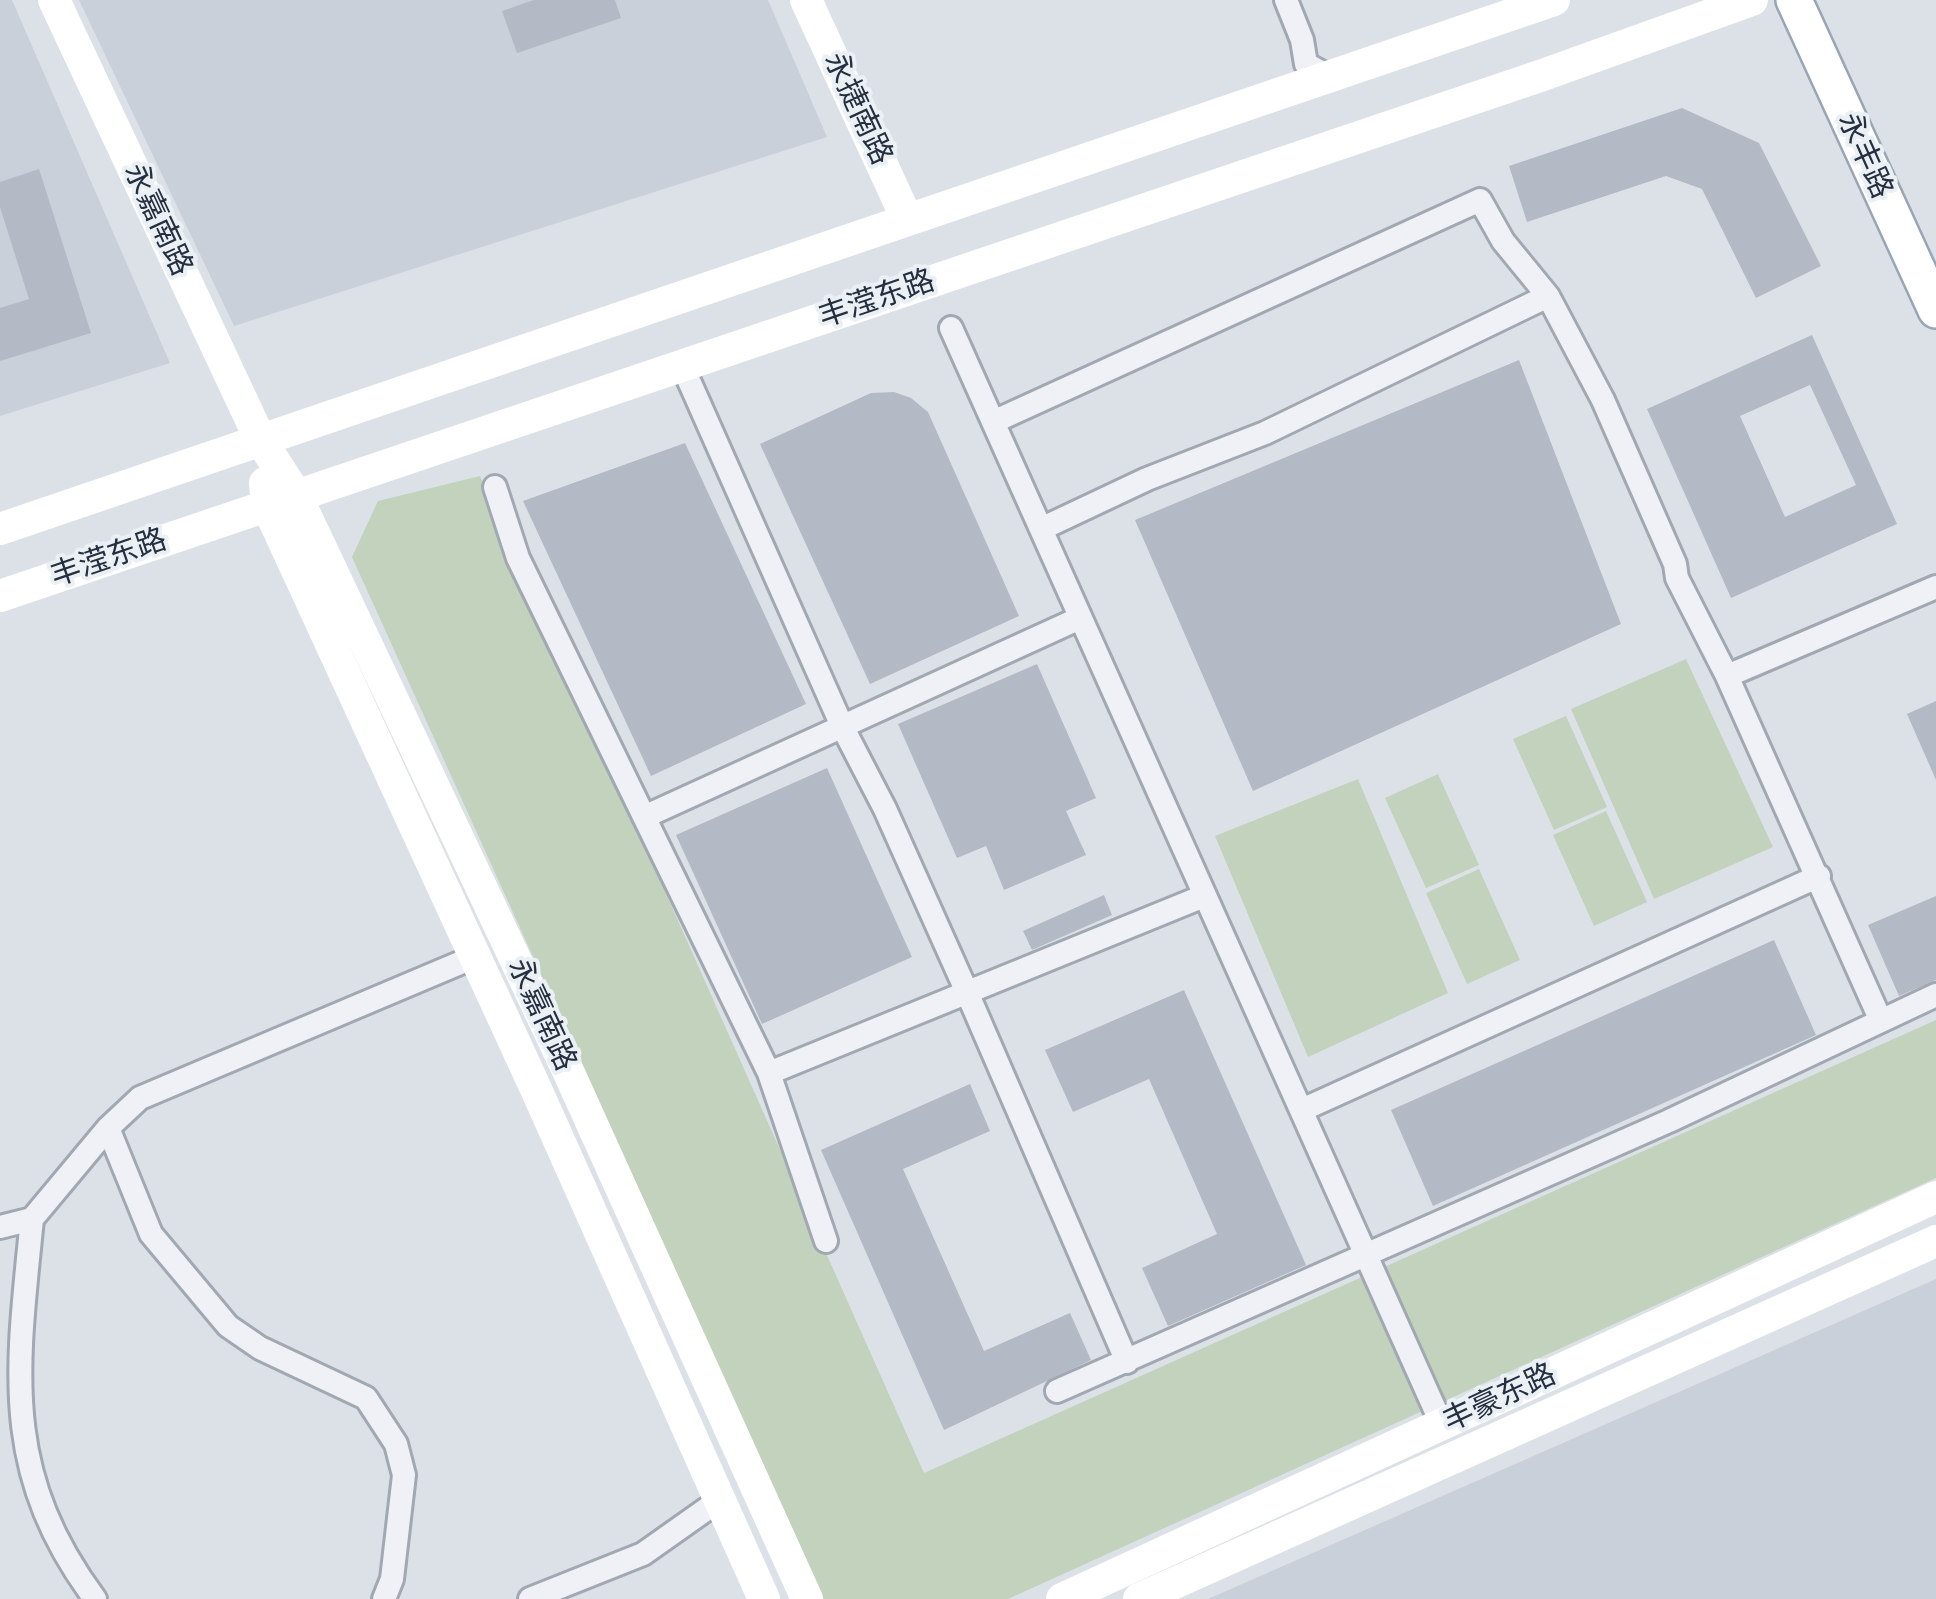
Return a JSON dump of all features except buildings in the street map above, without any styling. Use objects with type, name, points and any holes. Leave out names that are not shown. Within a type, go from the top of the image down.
[{"type":"main road","name":"永丰路","points":[[1794,0],[1936,310]]},
{"type":"street","name":"永嘉南路","points":[[54,0],[260,439],[474,957],[764,1599]]},
{"type":"street","name":"永捷南路","points":[[806,0],[907,219]]},
{"type":"street","points":[[1286,0],[1302,40],[1306,64],[1326,76]]},
{"type":"street","points":[[0,529],[1554,0]]},
{"type":"street","name":"丰滢东路","points":[[0,596],[1540,76],[1752,0]]},
{"type":"street","points":[[993,422],[1480,200],[1503,241],[1548,296],[1602,400],[1675,564],[1677,578],[1728,676],[1880,1021]]},
{"type":"street","points":[[1040,530],[1147,479],[1265,432],[1548,296]]},
{"type":"street","points":[[951,328],[1204,896],[1304,1109],[1442,1425]]},
{"type":"street","points":[[682,366],[842,726],[885,808],[1127,1362]]},
{"type":"street","points":[[495,487],[518,558],[769,1073],[826,1241]]},
{"type":"street","name":"永嘉南路","points":[[282,500],[568,1073],[807,1599]]},
{"type":"street","points":[[1728,676],[1936,586]]},
{"type":"street","points":[[644,817],[1080,618]]},
{"type":"street","points":[[1304,1109],[1819,876]]},
{"type":"street","points":[[769,1073],[1204,896]]},
{"type":"street","points":[[96,1599],[63,1558],[31,1492],[15,1390],[32,1219],[108,1128],[140,1098],[474,957]]},
{"type":"street","points":[[1057,1392],[1669,1122],[1936,995]]},
{"type":"street","points":[[108,1128],[151,1234],[228,1326],[260,1348],[366,1398],[396,1444],[404,1474],[392,1579],[384,1599]]},
{"type":"street","name":"丰豪东路","points":[[1062,1599],[1936,1197]]},
{"type":"street","points":[[0,1227],[32,1219]]},
{"type":"street","name":"丰豪东路","points":[[1139,1599],[1936,1241]]},
{"type":"street","points":[[530,1599],[644,1554],[718,1501]]},
{"type":"shaded area","points":[[0,0],[12,0],[170,363],[0,416]]},
{"type":"shaded area","points":[[79,0],[768,0],[827,137],[234,326]]},
{"type":"shaded area","points":[[1936,1279],[1936,1599],[1208,1599]]},
{"type":"green space","points":[[480,476],[924,1473],[1936,1020],[1936,1178],[1008,1599],[824,1599],[352,557],[378,501]]},
{"type":"green space","points":[[1686,659],[1773,847],[1654,899],[1571,709]]},
{"type":"green space","points":[[1566,716],[1607,807],[1554,830],[1513,739]]},
{"type":"green space","points":[[1438,774],[1479,865],[1426,888],[1385,798]]},
{"type":"green space","points":[[1358,779],[1448,993],[1308,1057],[1215,836]]},
{"type":"green space","points":[[1606,811],[1647,902],[1594,926],[1553,835]]},
{"type":"green space","points":[[1479,869],[1520,960],[1467,984],[1426,893]]}]
